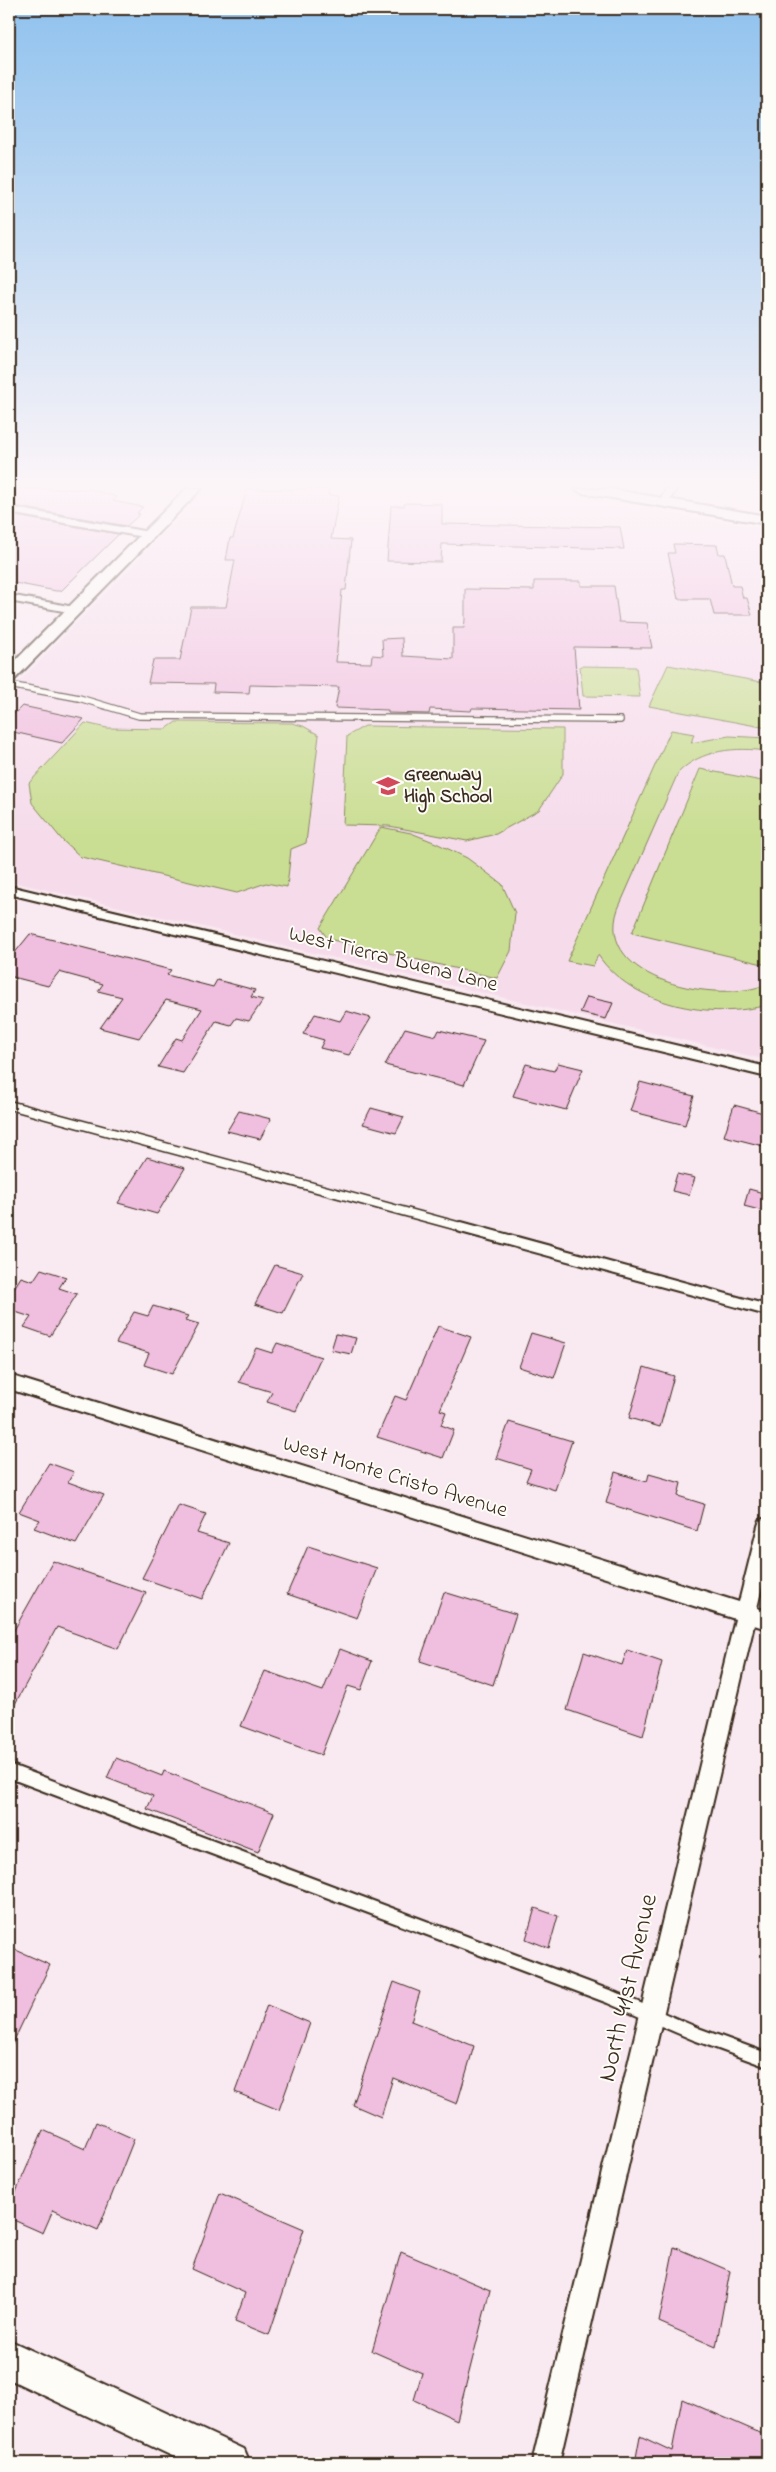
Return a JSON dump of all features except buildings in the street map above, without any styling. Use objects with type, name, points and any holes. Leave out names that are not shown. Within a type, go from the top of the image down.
[{"type":"street","points":[[43,604],[74,610]]},
{"type":"street","points":[[9,676],[80,604]]},
{"type":"street","name":"West Tierra Buena Lane","points":[[9,890],[767,1072]]},
{"type":"street","name":"West Monte Cristo Avenue","points":[[9,1382],[757,1616]]},
{"type":"street","name":"North 41st Avenue","points":[[546,2463],[652,2015],[757,1616],[767,1526]]},
{"type":"street","points":[[9,2359],[230,2463]]},
{"type":"lane","points":[[9,685],[79,698],[139,716],[620,720]]},
{"type":"lane","points":[[9,1105],[767,1310]]},
{"type":"lane","points":[[9,1771],[610,1997],[767,2060]]},
{"type":"shaded area","name":"Greenway High School","points":[[94,604],[767,604],[767,1060],[9,881],[9,692]]},
{"type":"green space","points":[[668,665],[767,683],[767,728],[649,706]]},
{"type":"green space","points":[[580,666],[636,667],[640,697],[583,696]]},
{"type":"green space","points":[[176,722],[292,723],[303,726],[319,735],[306,843],[291,849],[287,887],[266,883],[237,893],[81,857],[63,841],[32,803],[29,783],[85,723],[107,728],[166,729]]},
{"type":"green space","points":[[365,726],[563,729],[563,774],[539,810],[496,834],[467,841],[389,826],[343,825],[347,736]]},
{"type":"green space","points":[[671,730],[694,734],[691,743],[729,736],[767,738],[767,751],[743,749],[708,754],[687,765],[678,773],[618,909],[615,934],[624,954],[642,970],[666,981],[693,988],[721,991],[746,990],[767,984],[767,1005],[722,1011],[675,1005],[652,997],[631,986],[613,972],[598,955],[593,966],[567,961]]},
{"type":"green space","points":[[700,769],[767,782],[767,965],[632,933]]},
{"type":"green space","points":[[381,827],[411,833],[436,843],[467,858],[502,884],[515,913],[511,951],[497,978],[328,939],[320,928]]},
{"type":"place","name":"Greenway High School","points":[[388,786]]}]
